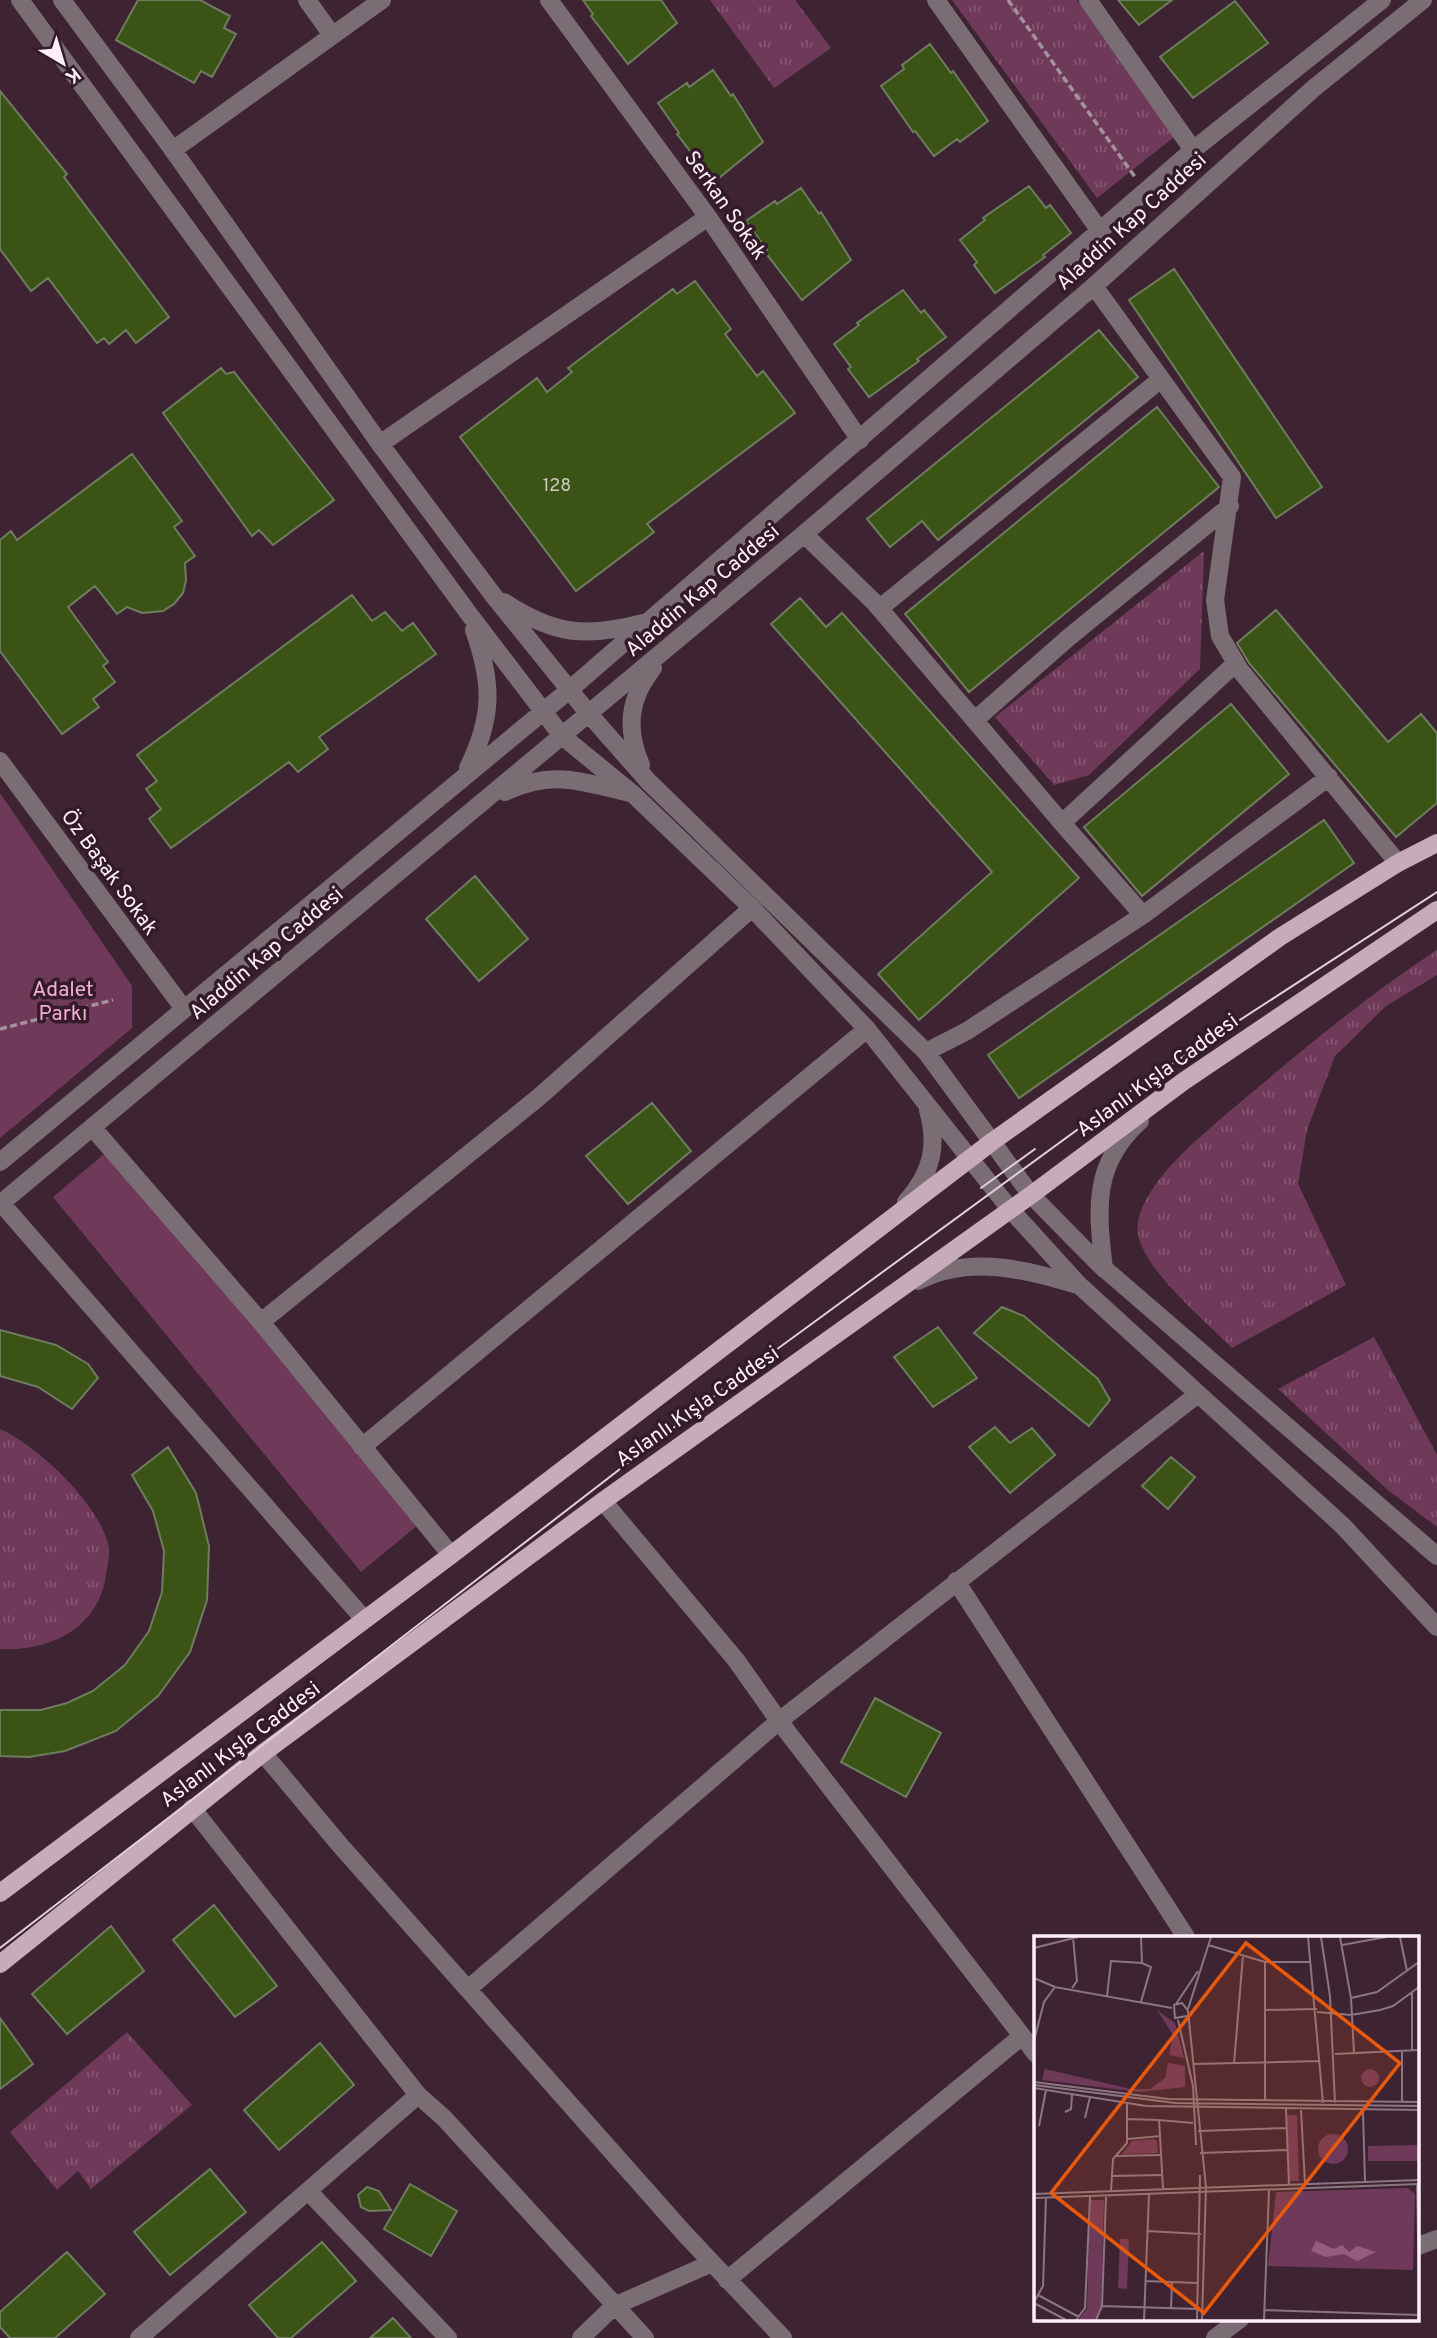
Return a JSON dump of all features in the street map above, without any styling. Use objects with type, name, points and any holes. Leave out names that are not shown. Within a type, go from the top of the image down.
[{"type":"main road","name":"Aslanlı Kışla Caddesi","points":[[0,1892],[363,1618],[451,1555],[993,1141],[1280,937],[1398,863],[1437,843]]},
{"type":"main road","name":"Aslanlı Kışla Caddesi","points":[[0,1964],[263,1753],[603,1501],[1031,1195],[1184,1081],[1437,909]]},
{"type":"street","points":[[20,0],[469,614],[562,736],[633,794],[751,908],[867,1029],[1010,1209],[1079,1285],[1343,1526],[1437,1627]]},
{"type":"street","points":[[62,0],[173,150],[380,444],[568,691],[649,781],[926,1052],[1031,1195],[1104,1269],[1437,1556]]},
{"type":"street","points":[[307,0],[332,34]]},
{"type":"street","points":[[173,150],[381,0]]},
{"type":"street","points":[[173,150],[381,0]]},
{"type":"street","name":"Serkan Sokak","points":[[549,0],[708,217],[860,440]]},
{"type":"street","points":[[936,0],[1100,231]]},
{"type":"street","points":[[1088,0],[1193,150]]},
{"type":"street","name":"Aladdin Kap Caddesi","points":[[0,1162],[568,691],[1193,150],[1382,0]]},
{"type":"street","name":"Aladdin Kap Caddesi","points":[[1,1203],[804,534],[1094,286],[1314,88],[1423,0]]},
{"type":"street","points":[[380,444],[708,217]]},
{"type":"street","points":[[1094,286],[1232,477],[1216,600],[1220,636],[1236,663],[1398,863]]},
{"type":"street","points":[[880,608],[1161,379]]},
{"type":"street","points":[[975,720],[1068,638],[1230,506]]},
{"type":"street","points":[[804,534],[880,608],[1143,915]]},
{"type":"street","points":[[493,595],[530,619],[569,633],[608,632],[649,621]]},
{"type":"street","points":[[464,776],[483,738],[489,698],[483,654],[469,614]]},
{"type":"street","points":[[649,781],[633,746],[630,711],[644,678],[670,645]]},
{"type":"street","points":[[1062,823],[1236,663]]},
{"type":"street","name":"Öz Başak Sokak","points":[[0,761],[184,1009]]},
{"type":"street","points":[[484,802],[524,783],[558,777],[633,794]]},
{"type":"street","points":[[926,1052],[967,1031],[1143,915],[1329,777]]},
{"type":"street","points":[[261,1322],[539,1097],[751,908]]},
{"type":"street","points":[[362,1447],[867,1029]]},
{"type":"street","points":[[1104,1269],[1099,1221],[1100,1188],[1108,1160],[1126,1133],[1184,1081]]},
{"type":"street","points":[[891,1217],[922,1185],[932,1162],[935,1134],[925,1099]]},
{"type":"street","points":[[92,1127],[261,1322],[451,1555]]},
{"type":"street","points":[[1,1203],[363,1618]]},
{"type":"street","points":[[896,1292],[933,1273],[977,1266],[1020,1269],[1079,1285]]},
{"type":"street","points":[[468,1989],[779,1721],[1198,1394]]},
{"type":"street","points":[[603,1501],[736,1660],[779,1721],[1034,2051]]},
{"type":"street","points":[[956,1581],[1185,1936]]},
{"type":"street","points":[[263,1753],[339,1844],[727,2280],[783,2338]]},
{"type":"street","points":[[192,1808],[418,2095],[444,2118],[645,2338]]},
{"type":"street","points":[[727,2280],[1022,2036]]},
{"type":"street","points":[[139,2338],[418,2095]]},
{"type":"street","points":[[309,2192],[448,2338]]},
{"type":"street","points":[[1420,2245],[1437,2239]]},
{"type":"street","points":[[581,2338],[614,2306],[712,2263]]},
{"type":"street","points":[[1215,2338],[1239,2320]]},
{"type":"path","points":[[1007,0],[1145,191]]},
{"type":"path","points":[[0,1029],[114,1000]]},
{"type":"green space","points":[[710,0],[795,0],[831,48],[774,88]]},
{"type":"green space","points":[[952,0],[1077,0],[1174,137],[1097,198]]},
{"type":"green space","points":[[1204,551],[1200,669],[1089,775],[1054,785],[995,717]]},
{"type":"green space","name":"Adalet Parkı","points":[[0,793],[132,986],[132,1028],[0,1138]]},
{"type":"green space","points":[[1437,950],[1437,975],[1386,1006],[1335,1056],[1307,1130],[1298,1184],[1346,1285],[1232,1348],[1164,1280],[1143,1249],[1138,1227],[1146,1199],[1176,1160],[1221,1118],[1338,1022]]},
{"type":"green space","points":[[109,1150],[418,1525],[361,1572],[53,1197]]},
{"type":"green space","points":[[1374,1337],[1437,1455],[1437,1527],[1389,1491],[1278,1389]]},
{"type":"green space","points":[[0,1429],[32,1449],[66,1479],[94,1514],[104,1531],[109,1548],[101,1594],[82,1622],[53,1641],[18,1649],[0,1649]]},
{"type":"green space","points":[[127,2032],[192,2105],[91,2189],[78,2171],[57,2190],[10,2132]]},
{"type":"building","points":[[138,0],[200,0],[230,16],[224,28],[236,34],[212,77],[201,71],[194,83],[116,40]]},
{"type":"building","points":[[583,0],[661,0],[677,23],[628,64],[591,16],[593,14]]},
{"type":"building","points":[[1118,0],[1172,0],[1139,25]]},
{"type":"building","points":[[1235,1],[1268,43],[1193,98],[1160,57]]},
{"type":"building","points":[[930,44],[951,73],[953,71],[988,121],[960,142],[957,139],[934,156],[915,131],[913,132],[881,86],[904,69],[902,65]]},
{"type":"building","points":[[713,70],[731,96],[733,94],[763,142],[714,182],[677,134],[679,133],[658,103],[687,83],[689,87]]},
{"type":"building","points":[[0,91],[67,174],[64,177],[169,317],[136,343],[126,330],[109,344],[104,338],[97,343],[48,278],[31,291],[0,249]]},
{"type":"building","points":[[1029,186],[1046,208],[1050,205],[1071,233],[1043,255],[1045,257],[995,293],[960,240],[985,220],[983,218]]},
{"type":"building","points":[[801,188],[819,214],[821,212],[851,260],[802,300],[765,252],[767,250],[746,221],[775,201],[777,204]]},
{"type":"building","points":[[1174,269],[1322,487],[1276,518],[1129,300]]},
{"type":"building","points":[[695,281],[731,329],[725,334],[757,376],[763,371],[795,413],[647,524],[654,532],[576,591],[460,437],[537,378],[547,392],[572,372],[568,368],[673,289],[677,294]]},
{"type":"building","points":[[903,290],[921,313],[924,310],[946,337],[917,359],[919,361],[869,397],[834,344],[859,325],[857,323]]},
{"type":"building","points":[[1099,330],[1138,377],[938,540],[922,521],[890,547],[867,519]]},
{"type":"building","points":[[221,368],[226,374],[234,372],[334,500],[273,545],[259,530],[252,536],[163,413]]},
{"type":"building","points":[[1157,407],[1219,487],[969,692],[905,614]]},
{"type":"building","points":[[132,454],[182,521],[174,527],[195,556],[185,563],[186,580],[183,593],[174,604],[163,611],[142,613],[127,607],[117,614],[95,586],[68,607],[108,662],[103,666],[115,682],[93,699],[99,707],[62,734],[0,651],[0,540],[11,531],[17,540]]},
{"type":"building","points":[[352,595],[372,621],[385,612],[402,631],[413,623],[436,654],[319,737],[328,749],[298,772],[289,762],[171,848],[149,819],[161,809],[146,789],[157,781],[137,755]]},
{"type":"building","points":[[800,598],[826,627],[842,613],[1079,878],[919,1020],[878,974],[992,872],[771,624]]},
{"type":"building","points":[[1276,610],[1388,742],[1421,714],[1437,733],[1437,803],[1396,837],[1249,663],[1237,643]]},
{"type":"building","points":[[1231,704],[1289,774],[1142,896],[1084,827]]},
{"type":"building","points":[[1324,820],[1354,863],[1019,1098],[988,1055]]},
{"type":"building","points":[[475,876],[528,939],[479,981],[426,919]]},
{"type":"building","points":[[652,1103],[691,1151],[628,1204],[586,1156]]},
{"type":"building","points":[[1002,1307],[1024,1316],[1098,1379],[1110,1400],[1089,1426],[974,1333]]},
{"type":"building","points":[[938,1327],[977,1378],[933,1407],[894,1357]]},
{"type":"building","points":[[0,1330],[56,1345],[88,1364],[98,1378],[72,1409],[38,1387],[0,1376]]},
{"type":"building","points":[[995,1427],[1010,1443],[1032,1428],[1055,1455],[1010,1493],[969,1447]]},
{"type":"building","points":[[168,1447],[196,1493],[209,1546],[207,1600],[190,1652],[158,1696],[116,1731],[65,1751],[29,1757],[0,1756],[0,1710],[41,1710],[67,1703],[93,1691],[125,1665],[149,1631],[162,1592],[164,1551],[153,1511],[132,1475]]},
{"type":"building","points":[[1171,1457],[1195,1477],[1168,1509],[1142,1486]]},
{"type":"building","points":[[875,1698],[941,1733],[906,1797],[841,1762]]},
{"type":"building","points":[[214,1905],[277,1986],[235,2017],[173,1940]]},
{"type":"building","points":[[111,1926],[144,1971],[67,2034],[32,1994]]},
{"type":"building","points":[[0,2018],[33,2064],[0,2089]]},
{"type":"building","points":[[320,2043],[354,2085],[279,2150],[244,2110]]},
{"type":"building","points":[[210,2169],[246,2212],[170,2275],[134,2232]]},
{"type":"building","points":[[410,2184],[457,2211],[431,2256],[384,2229]]},
{"type":"building","points":[[367,2187],[379,2191],[391,2210],[369,2211],[361,2207],[358,2195]]},
{"type":"building","points":[[322,2242],[356,2281],[291,2338],[278,2338],[249,2305]]},
{"type":"building","points":[[67,2252],[105,2294],[55,2338],[10,2338],[0,2327],[0,2312]]},
{"type":"building","points":[[393,2318],[411,2338],[370,2338]]},
{"type":"tram line","points":[[0,1948],[743,1374],[1129,1092],[1437,892]]},
{"type":"tram line","points":[[981,1188],[1035,1149]]}]
